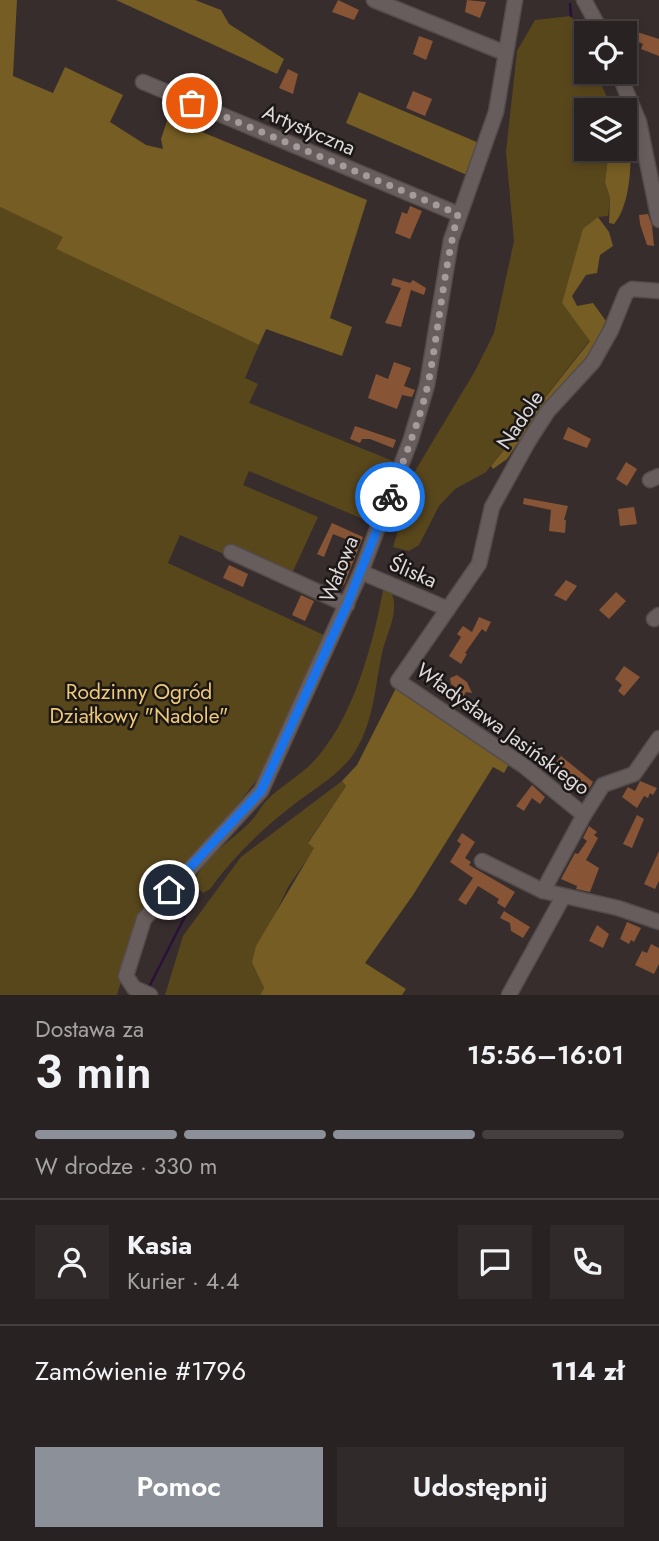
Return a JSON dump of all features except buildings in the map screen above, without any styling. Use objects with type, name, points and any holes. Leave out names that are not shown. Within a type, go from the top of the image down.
[{"type":"street","points":[[374,0],[505,54]]},
{"type":"street","name":"Wałowa","points":[[139,989],[126,970],[144,919],[261,791],[361,572],[424,398],[431,370],[445,271],[458,214],[496,112],[515,0]]},
{"type":"street","points":[[584,0],[595,21]]},
{"type":"street","name":"Artystyczna","points":[[143,82],[458,214]]},
{"type":"street","points":[[623,84],[639,122],[659,211]]},
{"type":"street","name":"Nadole","points":[[448,609],[479,564],[492,506],[508,477],[548,411],[593,362],[626,293],[632,289],[659,291]]},
{"type":"street","points":[[231,552],[347,605]]},
{"type":"street","name":"Śliska","points":[[361,572],[448,609]]},
{"type":"street","name":"Władysława Jasińskiego","points":[[448,609],[398,681],[524,765],[583,815]]},
{"type":"street","name":"Władysława Jasińskiego","points":[[543,891],[583,815],[603,785],[634,774],[659,738]]},
{"type":"street","points":[[482,861],[543,891],[618,908],[659,922]]},
{"type":"street","points":[[509,995],[563,897]]},
{"type":"green space","points":[[571,16],[574,23],[574,84],[601,84],[607,98],[574,98],[574,161],[608,161],[605,182],[610,198],[608,216],[598,217],[562,303],[590,340],[486,472],[455,489],[439,506],[419,545],[409,551],[393,547],[401,520],[406,486],[475,371],[494,333],[514,241],[506,152],[517,51],[535,20]]},
{"type":"green space","name":"Rodzinny Ogród Działkowy \"Nadole\"","points":[[0,207],[64,237],[56,249],[259,345],[245,378],[258,384],[249,403],[398,463],[375,524],[249,471],[243,485],[318,517],[288,582],[180,535],[168,563],[328,637],[270,763],[206,845],[141,915],[117,995],[0,995]]},
{"type":"green space","points":[[383,590],[391,591],[394,607],[392,622],[382,653],[367,727],[356,750],[335,774],[258,834],[210,889],[203,893],[194,884],[204,865],[251,821],[267,800],[309,766],[337,730],[366,660]]},
{"type":"green space","points":[[342,781],[346,786],[308,842],[315,848],[288,887],[252,963],[264,988],[260,995],[165,995],[183,936],[241,857]]},
{"type":"shaded area","points":[[0,0],[17,0],[13,76],[53,93],[65,67],[123,95],[110,122],[146,145],[163,149],[161,139],[168,118],[367,200],[330,318],[352,327],[342,356],[266,329],[259,345],[56,249],[63,237],[0,207]]},
{"type":"shaded area","points":[[116,0],[195,0],[221,10],[229,24],[284,59],[277,74]]},
{"type":"shaded area","points":[[359,92],[479,143],[467,175],[346,123]]},
{"type":"shaded area","points":[[608,161],[630,161],[625,202],[614,224],[609,223],[610,198],[605,182]]},
{"type":"shaded area","points":[[598,217],[609,232],[613,246],[600,255],[597,273],[586,275],[572,296],[577,306],[593,303],[606,321],[591,352],[533,420],[507,459],[493,469],[491,466],[590,341],[562,303],[583,229]]},
{"type":"shaded area","points":[[396,688],[510,762],[504,773],[493,767],[413,895],[365,963],[406,989],[402,995],[260,995],[264,988],[252,963],[256,946],[314,848],[308,843],[346,786],[342,781],[357,765]]},
{"type":"waterway","points":[[570,4],[571,16]]},
{"type":"waterway","points":[[150,985],[198,891]]},
{"type":"way so far","points":[[192,103],[458,214],[442,285],[431,370],[411,439],[390,497]]},
{"type":"route","points":[[169,890],[261,791],[347,605],[390,497]]}]
